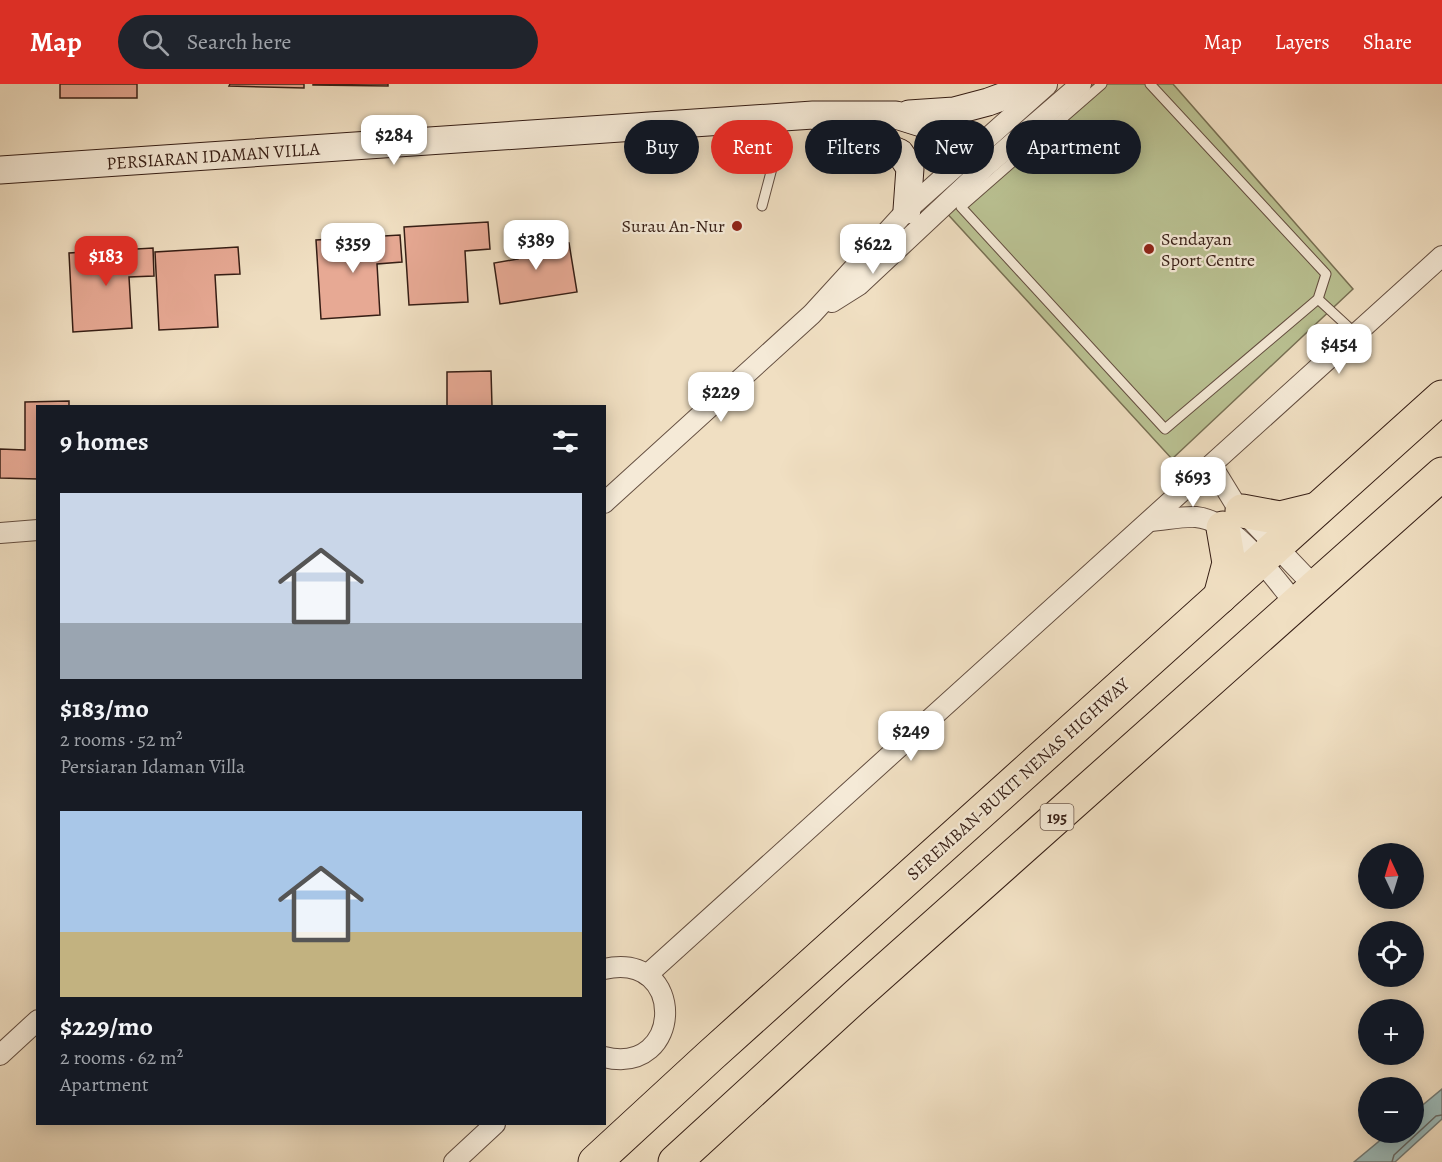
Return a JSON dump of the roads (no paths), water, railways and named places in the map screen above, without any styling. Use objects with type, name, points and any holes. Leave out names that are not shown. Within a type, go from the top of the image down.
[{"type":"highway","name":"SEREMBAN-BUKIT NENAS HIGHWAY","points":[[595,1162],[1442,397]]},
{"type":"highway","name":"195","points":[[675,1162],[856,996],[1442,474]]},
{"type":"highway","points":[[1220,597],[1229,563],[1233,519],[1280,518],[1319,508]]},
{"type":"street","points":[[896,115],[954,111],[988,102],[1037,84]]},
{"type":"street","points":[[994,142],[1047,84]]},
{"type":"street","points":[[994,148],[1081,84]]},
{"type":"street","points":[[813,115],[900,153],[910,168],[907,210]]},
{"type":"street","name":"PERSIARAN IDAMAN VILLA","points":[[0,170],[813,115],[896,115],[914,121]]},
{"type":"street","points":[[606,501],[812,314],[907,210],[957,174]]},
{"type":"street","points":[[812,314],[859,285],[975,186],[976,174]]},
{"type":"street","points":[[647,975],[1442,256]]},
{"type":"street","points":[[1212,466],[1226,490],[1236,536],[1268,554],[1306,596]]},
{"type":"street","points":[[1150,521],[1196,517],[1215,522],[1233,519]]},
{"type":"street","points":[[0,532],[36,530]]},
{"type":"street","points":[[606,969],[617,966],[633,968],[647,975],[657,985],[664,998],[666,1012],[664,1026],[658,1040],[648,1050],[635,1057],[621,1060],[606,1057]]},
{"type":"street","points":[[0,1054],[36,1022]]},
{"type":"street","points":[[454,1162],[494,1125]]},
{"type":"lane","points":[[1102,84],[975,186],[961,207],[1166,429],[1318,298],[1326,274],[1150,84]]},
{"type":"lane","points":[[762,206],[785,117]]},
{"type":"lane","points":[[1318,298],[1356,334]]},
{"type":"water","points":[[1442,1089],[1442,1119],[1424,1135],[1424,1104]]},
{"type":"water","points":[[1377,1143],[1416,1143],[1395,1162],[1354,1162]]},
{"type":"place","name":"Surau An-Nur","points":[[737,226]]},
{"type":"place","name":"Sendayan Sport Centre","points":[[1149,249]]}]
